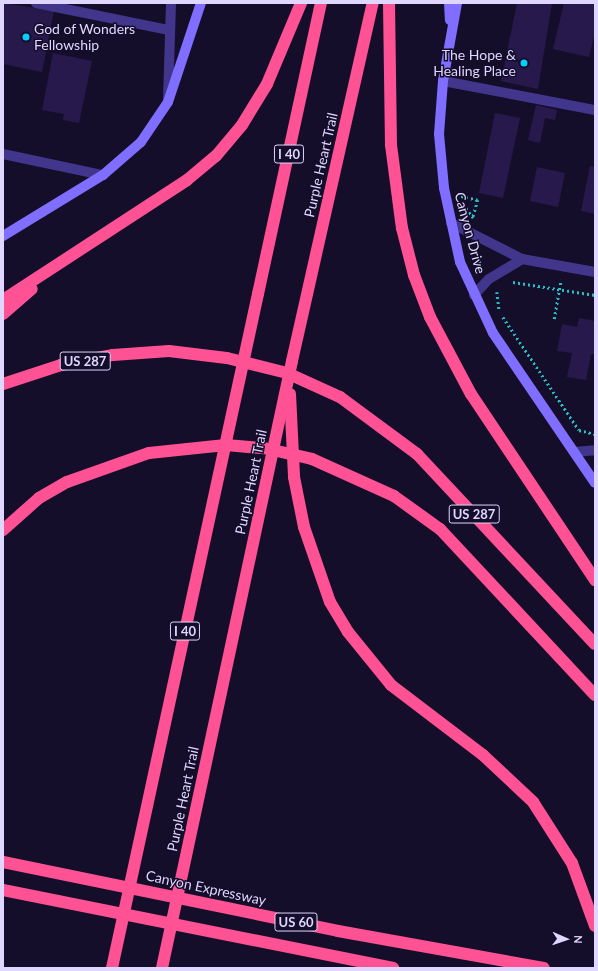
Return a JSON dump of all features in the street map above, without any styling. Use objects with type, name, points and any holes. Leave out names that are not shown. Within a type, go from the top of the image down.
[{"type":"highway","name":"Purple Heart Trail","points":[[162,968],[292,361],[373,3]]},
{"type":"highway","points":[[389,3],[387,36],[395,187],[416,282],[445,348],[471,394],[595,580]]},
{"type":"highway","points":[[3,300],[64,263],[187,180],[216,156],[242,125],[267,84],[300,6]]},
{"type":"highway","name":"I 40","points":[[112,968],[320,8]]},
{"type":"highway","points":[[3,314],[64,263]]},
{"type":"highway","name":"US 287","points":[[3,384],[61,365],[113,355],[169,351],[227,358],[287,373],[340,397],[417,454],[595,644]]},
{"type":"highway","points":[[292,361],[290,417],[304,527],[330,602],[370,662],[391,685],[488,759],[533,802],[554,830],[588,899],[595,926]]},
{"type":"highway","points":[[3,530],[39,498],[67,482],[149,453],[226,445],[264,448],[312,459],[351,474],[394,496],[440,529],[595,695]]},
{"type":"highway","name":"Canyon Expressway","points":[[3,862],[338,931],[544,968]]},
{"type":"highway","name":"US 60","points":[[3,890],[393,968]]},
{"type":"main road","points":[[3,236],[103,175],[141,142],[168,102],[201,3]]},
{"type":"main road","points":[[449,3],[451,36]]},
{"type":"main road","name":"Canyon Drive","points":[[457,3],[443,81],[440,158],[451,223],[460,262],[474,295],[493,333],[595,482]]},
{"type":"street","points":[[36,3],[169,30]]},
{"type":"street","points":[[168,102],[170,3]]},
{"type":"street","points":[[443,81],[595,110]]},
{"type":"street","points":[[3,154],[103,175]]},
{"type":"street","points":[[451,223],[522,259],[595,272]]},
{"type":"street","points":[[474,295],[489,279],[522,259]]},
{"type":"street","points":[[574,452],[595,450]]},
{"type":"path","points":[[460,192],[461,196],[466,212],[473,218],[478,200],[461,196]]},
{"type":"path","points":[[475,249],[481,266]]},
{"type":"path","points":[[554,319],[564,266]]},
{"type":"path","points":[[505,283],[525,281],[595,295]]},
{"type":"path","points":[[500,286],[496,298],[503,318],[579,430],[595,434]]},
{"type":"building","name":"God of Wonders Fellowship","points":[[3,3],[54,11],[42,72],[3,64]]},
{"type":"building","name":"The Hope & Healing Place","points":[[517,3],[552,3],[538,89],[501,81]]},
{"type":"building","points":[[564,3],[595,3],[595,32],[589,57],[553,49]]},
{"type":"building","points":[[53,53],[92,61],[79,123],[63,120],[64,114],[42,110]]},
{"type":"building","points":[[536,105],[557,110],[555,120],[545,118],[540,143],[528,140]]},
{"type":"building","points":[[495,113],[520,118],[503,198],[479,193]]},
{"type":"building","points":[[590,166],[595,167],[595,214],[581,211]]},
{"type":"building","points":[[537,167],[565,173],[558,207],[530,201]]},
{"type":"building","points":[[579,318],[595,321],[595,354],[591,354],[586,380],[567,377],[572,353],[557,351],[562,324],[577,327]]},
{"type":"place","name":"God of Wonders Fellowship","points":[[26,37]]},
{"type":"place","name":"The Hope & Healing Place","points":[[524,63]]}]
